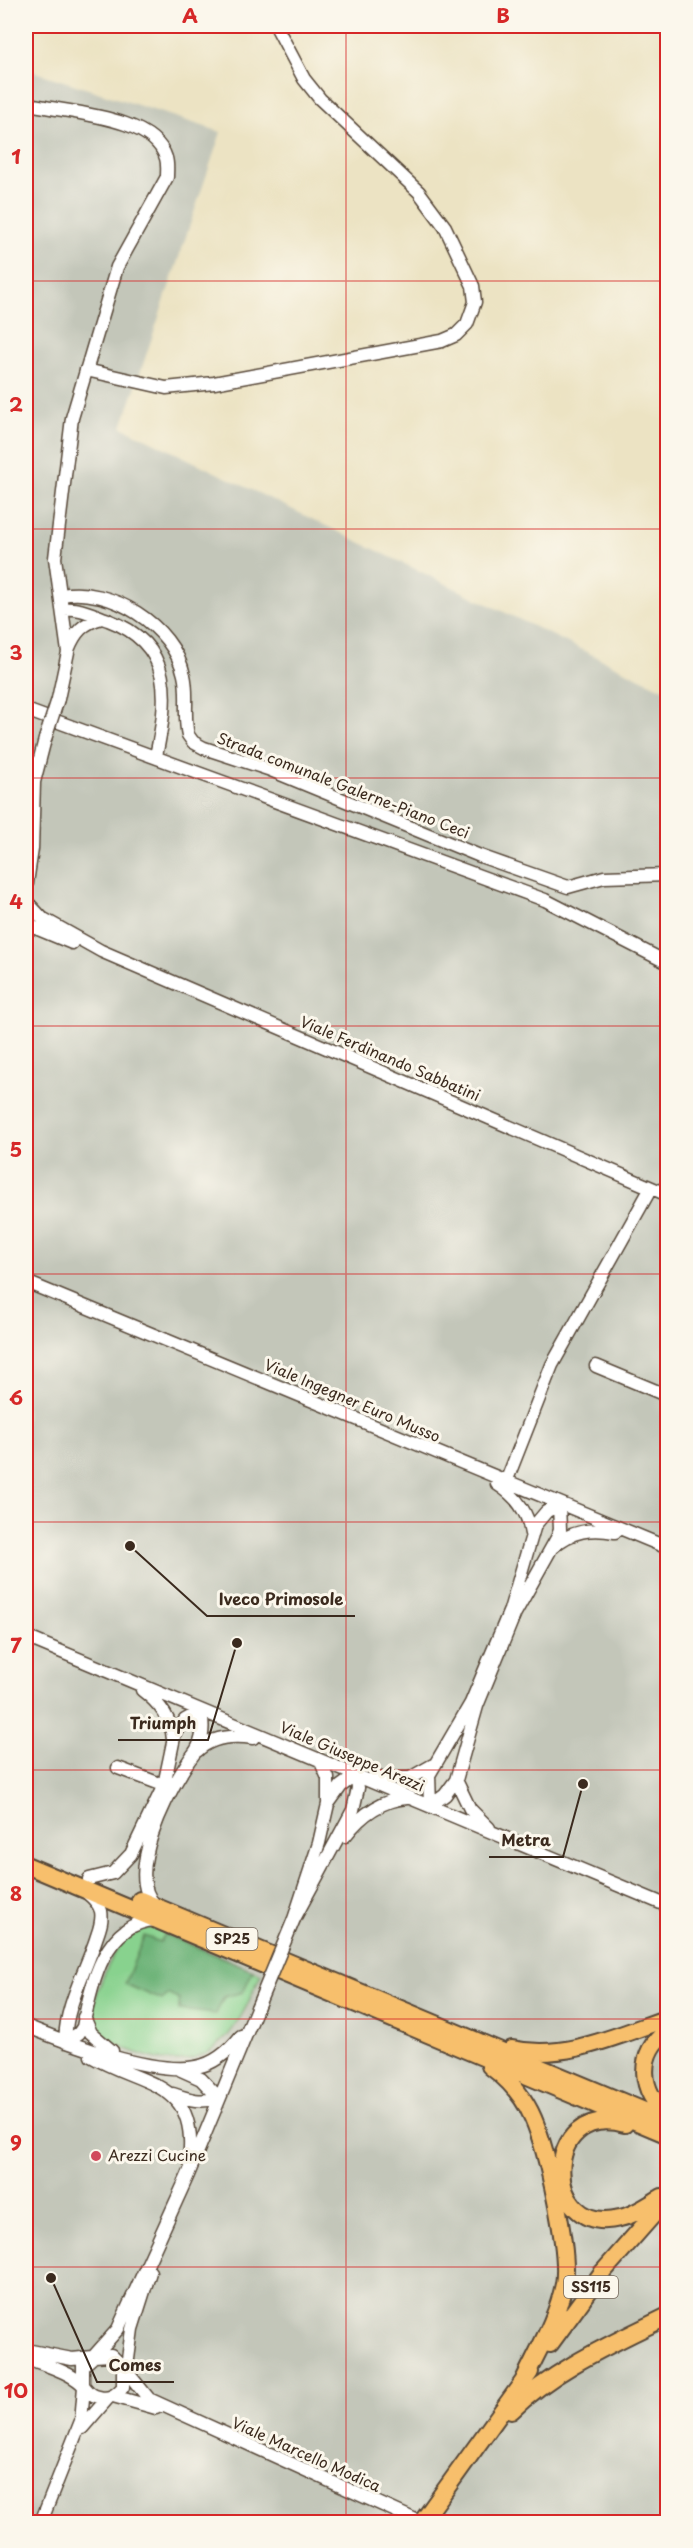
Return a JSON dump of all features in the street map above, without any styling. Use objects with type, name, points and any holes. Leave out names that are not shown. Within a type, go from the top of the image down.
[{"type":"main road","name":"SP25","points":[[26,1853],[86,1884],[436,2030],[668,2121]]},
{"type":"main road","name":"SP25","points":[[26,1865],[86,1884]]},
{"type":"main road","points":[[436,2030],[464,2030],[507,2048],[540,2052],[581,2047],[668,2018]]},
{"type":"main road","name":"SP25","points":[[436,2030],[668,2135]]},
{"type":"main road","points":[[436,2030],[505,2077],[533,2117],[542,2144],[565,2253],[564,2282],[558,2308],[523,2382]]},
{"type":"main road","points":[[668,2031],[657,2039],[649,2053],[645,2077],[650,2095],[668,2114]]},
{"type":"main road","points":[[649,2128],[605,2121],[581,2130],[563,2152],[560,2166],[561,2182],[573,2205],[583,2212],[602,2219],[629,2215],[668,2196]]},
{"type":"main road","name":"SS115","points":[[423,2520],[602,2272],[668,2196]]},
{"type":"main road","points":[[492,2427],[545,2382],[668,2316]]},
{"type":"street","points":[[86,370],[166,388],[214,383],[442,341],[456,335],[467,324],[476,302],[472,286],[445,227],[419,192],[304,79],[276,26]]},
{"type":"street","points":[[26,103],[96,116],[125,125],[151,138],[161,147],[166,160],[167,177],[117,267],[70,429],[55,558],[62,595],[68,652]]},
{"type":"street","name":"Strada comunale Galerne-Piano Ceci","points":[[62,595],[79,592],[120,604],[142,616],[164,634],[175,650],[184,675],[188,735],[204,748],[268,770],[480,856],[568,887],[604,877],[668,875]]},
{"type":"street","points":[[64,613],[74,608],[102,618],[133,633],[148,648],[159,668],[166,700],[156,756]]},
{"type":"street","points":[[64,613],[71,622],[87,623],[102,618]]},
{"type":"street","points":[[26,891],[33,834],[34,782],[58,699],[68,652],[76,633],[87,623]]},
{"type":"street","points":[[26,710],[545,900],[668,963]]},
{"type":"street","points":[[26,849],[33,834]]},
{"type":"street","points":[[26,900],[42,918],[101,951]]},
{"type":"street","points":[[26,924],[101,951]]},
{"type":"street","name":"Viale Ferdinando Sabbatini","points":[[101,951],[668,1195]]},
{"type":"street","points":[[506,1482],[552,1365],[651,1188]]},
{"type":"street","name":"Viale Ingegner Euro Musso","points":[[26,1282],[668,1548]]},
{"type":"street","points":[[596,1366],[668,1396]]},
{"type":"street","points":[[462,1464],[510,1492],[526,1514],[531,1536]]},
{"type":"street","points":[[559,1504],[560,1530],[515,1613],[465,1742],[456,1780],[446,1795],[430,1806],[428,1784],[434,1765],[466,1713],[519,1584],[531,1536],[540,1519],[559,1504]]},
{"type":"street","points":[[550,1550],[565,1537],[588,1529],[599,1529],[648,1540]]},
{"type":"street","name":"Viale Giuseppe Arezzi","points":[[26,1637],[668,1906]]},
{"type":"street","points":[[66,2042],[79,2033],[96,1974],[110,1946],[135,1924],[158,1914],[146,1891],[143,1868],[168,1787],[173,1745],[172,1733],[163,1711],[153,1699],[132,1682]]},
{"type":"street","points":[[173,1745],[180,1726],[201,1711]]},
{"type":"street","points":[[66,2042],[68,2013],[84,1976],[102,1919],[101,1909],[86,1884],[107,1876],[124,1864],[168,1787],[194,1754],[201,1738],[201,1711]]},
{"type":"street","points":[[194,1754],[212,1741],[235,1735],[275,1741]]},
{"type":"street","points":[[41,2523],[75,2439],[83,2411],[81,2372],[118,2329],[188,2175],[294,1919],[319,1843],[328,1804],[328,1779],[320,1760]]},
{"type":"street","points":[[328,1804],[341,1786],[359,1776],[398,1780],[410,1778],[434,1765]]},
{"type":"street","points":[[118,1768],[168,1787]]},
{"type":"street","points":[[317,1880],[353,1810],[359,1776]]},
{"type":"street","points":[[456,1780],[470,1809],[496,1835]]},
{"type":"street","points":[[294,1919],[348,1833],[371,1810],[383,1802],[411,1798]]},
{"type":"street","points":[[31,2028],[56,2026],[68,2013]]},
{"type":"street","points":[[84,2018],[99,2043],[135,2062]]},
{"type":"street","points":[[31,2028],[66,2042],[135,2062],[179,2069],[198,2067],[219,2058],[234,2045],[249,2026]]},
{"type":"street","points":[[66,2042],[96,2059],[173,2094],[190,2100],[206,2102],[219,2098]]},
{"type":"street","points":[[179,2069],[201,2079],[219,2098]]},
{"type":"street","points":[[173,2094],[187,2116],[191,2132],[188,2175]]},
{"type":"street","points":[[75,2439],[95,2410],[123,2386],[132,2329],[160,2239]]},
{"type":"street","points":[[26,2350],[72,2359],[111,2355],[149,2399],[180,2415]]},
{"type":"street","points":[[26,2357],[83,2386],[94,2396],[111,2397],[180,2415]]},
{"type":"street","name":"Viale Marcello Modica","points":[[180,2415],[423,2520]]},
{"type":"shaded area","points":[[26,69],[221,132],[122,427],[667,691],[667,2522],[26,2522]]},
{"type":"green space","points":[[151,1927],[261,1974],[242,2015],[231,2032],[218,2046],[202,2056],[184,2061],[163,2060],[137,2053],[103,2036],[95,2027],[94,2007],[107,1967],[126,1938]]},
{"type":"green space","points":[[165,1934],[253,1970],[243,1992],[224,1997],[216,2014],[179,2010],[179,2000],[169,1994],[162,2000],[125,1984],[144,1936],[160,1942]]},
{"type":"place","name":"Iveco Primosole","points":[[130,1546]]},
{"type":"place","name":"Triumph","points":[[237,1643]]},
{"type":"place","name":"Metra","points":[[583,1784]]},
{"type":"place","name":"Arezzi Cucine","points":[[96,2156]]},
{"type":"place","name":"Comes","points":[[51,2278]]}]
